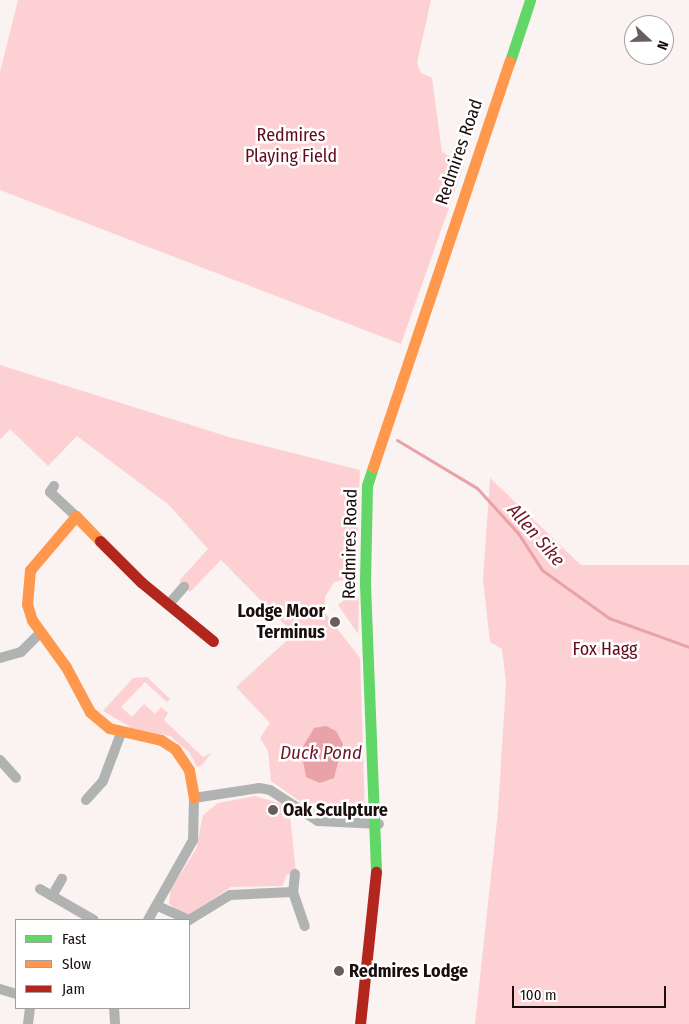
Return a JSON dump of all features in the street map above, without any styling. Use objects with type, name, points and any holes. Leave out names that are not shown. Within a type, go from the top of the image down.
[{"type":"street","name":"Redmires Road","points":[[360,1024],[378,876],[379,824],[365,584],[367,486],[530,0]]},
{"type":"street","points":[[52,489],[76,516],[169,604],[213,641]]},
{"type":"street","points":[[76,516],[30,570],[27,604],[41,632],[90,712],[121,733],[161,740],[175,749],[189,770],[194,798],[193,840],[167,883],[160,907],[149,919]]},
{"type":"street","points":[[169,604],[184,586]]},
{"type":"street","points":[[0,658],[21,652],[41,632]]},
{"type":"street","points":[[86,800],[104,781],[121,733]]},
{"type":"street","points":[[0,760],[16,778]]},
{"type":"street","points":[[194,798],[259,788],[270,790],[318,821],[379,824]]},
{"type":"street","points":[[295,874],[293,892],[306,926]]},
{"type":"street","points":[[52,896],[62,879]]},
{"type":"street","points":[[40,889],[92,919]]},
{"type":"street","points":[[190,919],[230,895],[293,892]]},
{"type":"street","points":[[160,907],[187,919]]},
{"type":"street","points":[[0,989],[15,994]]},
{"type":"street","points":[[28,1024],[30,1009]]},
{"type":"street","points":[[114,1009],[116,1024]]},
{"type":"green space","name":"Redmires Playing Field","points":[[18,0],[431,0],[417,63],[421,73],[432,78],[442,152],[464,165],[401,344],[0,190],[0,72]]},
{"type":"green space","points":[[0,365],[229,437],[360,470],[356,577],[334,582],[325,597],[325,613],[360,658],[365,815],[346,818],[318,814],[271,781],[268,751],[260,738],[270,723],[236,687],[294,634],[221,560],[190,592],[179,581],[208,549],[169,505],[77,436],[48,466],[10,429],[0,440]]},
{"type":"green space","name":"Fox Hagg","points":[[490,478],[581,565],[689,565],[689,1024],[475,1024],[498,811],[506,683],[502,649],[490,642],[483,580]]},
{"type":"green space","points":[[353,593],[359,599],[358,634],[338,605]]},
{"type":"green space","points":[[147,677],[170,699],[167,702],[145,682],[121,707],[132,717],[144,704],[155,714],[161,707],[168,713],[164,720],[203,757],[211,753],[202,765],[197,767],[189,752],[170,736],[132,728],[103,711],[133,678]]},
{"type":"green space","points":[[255,796],[289,806],[296,873],[286,875],[283,886],[231,887],[191,914],[179,913],[169,903],[171,889],[196,849],[203,815],[218,803]]},
{"type":"water","name":"Duck Pond","points":[[326,726],[336,731],[343,744],[334,778],[320,783],[306,777],[301,750],[314,728]]},
{"type":"waterway","name":"Allen Sike","points":[[397,440],[477,488],[518,533],[542,570],[609,618],[689,647]]},
{"type":"traffic: fast","points":[[510,61],[530,0]]},
{"type":"traffic: fast","points":[[373,467],[367,486],[365,584],[376,872]]},
{"type":"traffic: slow","points":[[373,467],[510,61]]},
{"type":"traffic: slow","points":[[100,541],[76,516],[30,570],[27,604],[32,620],[66,667],[90,712],[109,728],[161,740],[175,749],[189,770],[194,798]]},
{"type":"traffic: jam","points":[[100,541],[141,582],[213,641]]},
{"type":"traffic: jam","points":[[360,1024],[376,872]]},
{"type":"place","name":"Lodge Moor Terminus","points":[[335,622]]},
{"type":"place","name":"Oak Sculpture","points":[[273,810]]},
{"type":"place","name":"Redmires Lodge","points":[[339,971]]}]
